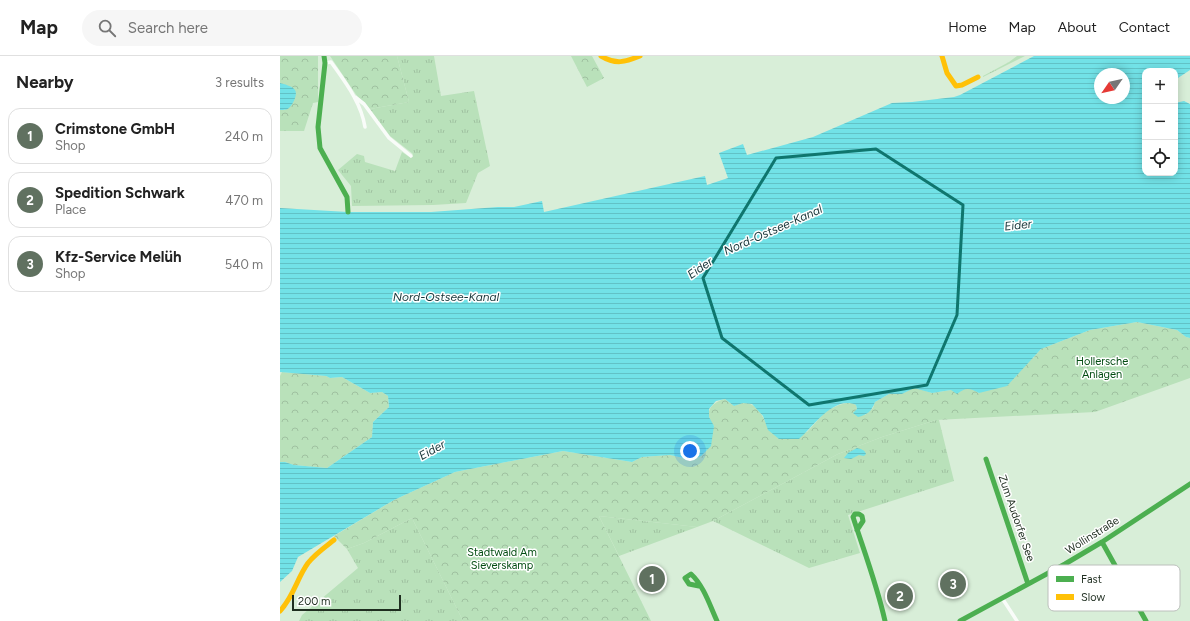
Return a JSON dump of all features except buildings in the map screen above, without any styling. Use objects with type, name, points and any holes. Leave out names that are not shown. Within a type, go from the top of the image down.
[{"type":"street","points":[[324,56],[325,63],[318,127],[320,148],[347,197],[348,212]]},
{"type":"street","points":[[601,56],[610,61],[626,62],[640,56]]},
{"type":"street","points":[[942,56],[947,73],[956,86],[962,85],[978,77]]},
{"type":"street","points":[[325,63],[331,62],[355,97],[363,115],[365,126]]},
{"type":"street","points":[[355,97],[364,104],[389,138],[412,156]]},
{"type":"street","name":"Zum Audorfer See","points":[[986,459],[1028,584]]},
{"type":"street","name":"Wollinstraße","points":[[1061,565],[1102,542],[1190,484]]},
{"type":"street","points":[[857,530],[879,595],[885,621]]},
{"type":"street","points":[[280,611],[291,598],[308,563],[334,540]]},
{"type":"street","points":[[1102,542],[1115,565]]},
{"type":"street","name":"Wollinstraße","points":[[960,621],[1048,573]]},
{"type":"street","points":[[699,586],[717,621]]},
{"type":"street","points":[[1002,598],[1017,621]]},
{"type":"street","points":[[1140,611],[1146,621]]},
{"type":"highlighted area","points":[[876,149],[963,205],[957,315],[927,385],[809,405],[722,338],[703,278],[776,158]]},
{"type":"green space","points":[[280,56],[318,56],[318,102],[313,103],[304,131],[280,131],[280,110],[285,110],[294,89],[280,83]]},
{"type":"green space","points":[[330,56],[397,56],[409,102],[370,109],[357,96]]},
{"type":"green space","points":[[397,56],[434,56],[441,96],[474,91],[490,166],[478,173],[466,203],[352,206],[351,186],[338,170],[357,154],[364,156],[365,162],[395,171],[402,152],[411,158],[413,154],[390,136],[370,109],[409,102]]},
{"type":"green space","points":[[571,56],[592,56],[604,78],[587,87]]},
{"type":"green space","points":[[1017,56],[1025,56],[983,77],[1009,62]]},
{"type":"green space","name":"Hollersche Anlagen","points":[[1137,322],[1177,330],[1186,337],[1190,338],[1190,378],[1095,412],[936,420],[882,437],[838,454],[713,521],[697,527],[599,516],[651,621],[463,621],[412,518],[364,543],[347,549],[334,536],[394,500],[455,472],[563,451],[632,462],[642,457],[670,455],[692,460],[714,426],[709,417],[709,410],[715,403],[725,399],[734,406],[743,403],[752,405],[761,413],[766,424],[807,432],[826,411],[839,405],[850,402],[856,405],[857,409],[865,415],[873,408],[875,402],[889,394],[902,394],[914,387],[932,393],[971,388],[979,393],[1033,358],[1041,349],[1090,330]]},
{"type":"green space","points":[[282,372],[326,376],[330,378],[342,377],[370,393],[382,392],[388,396],[389,407],[373,422],[372,437],[327,468],[294,465],[280,462],[280,376]]},
{"type":"green space","points":[[939,420],[954,481],[848,515],[860,553],[809,568],[713,521],[838,454],[882,437]]},
{"type":"green space","points":[[599,516],[697,527],[619,556]]},
{"type":"green space","points":[[412,518],[463,621],[299,621],[302,615],[358,568],[347,549],[364,543]]},
{"type":"water","points":[[1034,56],[1190,56],[1190,70],[1178,78],[1178,68],[1142,68],[1142,176],[1178,176],[1178,102],[1184,101],[1190,104],[1190,338],[1186,337],[1177,330],[1137,322],[1090,330],[1041,349],[1007,386],[979,393],[970,389],[965,389],[957,394],[951,390],[932,393],[914,388],[902,394],[889,394],[875,402],[869,412],[858,417],[853,413],[857,409],[856,405],[848,403],[840,404],[824,414],[799,439],[779,439],[768,430],[763,416],[752,404],[743,403],[734,406],[725,399],[716,401],[709,409],[709,417],[714,426],[711,446],[701,456],[692,460],[670,455],[642,457],[632,462],[563,451],[455,472],[394,500],[298,557],[292,571],[280,582],[280,462],[294,465],[327,468],[372,437],[373,422],[389,407],[388,396],[382,392],[370,393],[342,377],[330,378],[326,376],[280,372],[280,208],[348,212],[431,212],[514,207],[542,201],[544,212],[705,176],[707,185],[728,178],[719,153],[743,144],[747,155],[813,137],[892,103],[954,97]]},
{"type":"water","points":[[280,83],[292,87],[296,92],[291,107],[286,110],[280,110]]},
{"type":"water","points":[[857,448],[864,451],[866,454],[864,456],[859,455],[851,459],[844,458],[848,453]]},
{"type":"traffic: fast","points":[[324,56],[325,63],[318,127],[320,148],[347,197],[348,212]]},
{"type":"traffic: fast","points":[[986,459],[1028,584]]},
{"type":"traffic: fast","points":[[1063,565],[1102,542],[1190,484]]},
{"type":"traffic: fast","points":[[857,530],[863,521],[862,516],[859,514],[855,514],[853,517],[857,530],[870,568],[885,621]]},
{"type":"traffic: fast","points":[[1102,542],[1115,565]]},
{"type":"traffic: fast","points":[[960,621],[1048,573]]},
{"type":"traffic: fast","points":[[699,586],[689,584],[685,578],[691,574],[700,584],[717,621]]},
{"type":"traffic: fast","points":[[1140,611],[1146,621]]},
{"type":"traffic: slow","points":[[601,56],[616,62],[630,60],[640,56]]},
{"type":"traffic: slow","points":[[942,56],[947,73],[956,86],[962,85],[978,77]]},
{"type":"traffic: slow","points":[[280,611],[289,599],[308,563],[334,540]]},
{"type":"place","name":"Crimstone GmbH","points":[[652,579]]},
{"type":"place","name":"Kfz-Service Melüh","points":[[953,584]]},
{"type":"place","name":"Spedition Schwark","points":[[900,596]]},
{"type":"water label","name":"Eider","points":[[1018,225]]},
{"type":"water label","name":"Nord-Ostsee-Kanal","points":[[773,230]]},
{"type":"water label","name":"Eider","points":[[700,268]]},
{"type":"water label","name":"Nord-Ostsee-Kanal","points":[[446,297]]},
{"type":"water label","name":"Eider","points":[[432,450]]},
{"type":"park label","name":"Stadtwald Am Sieverskamp","points":[[502,558]]}]
